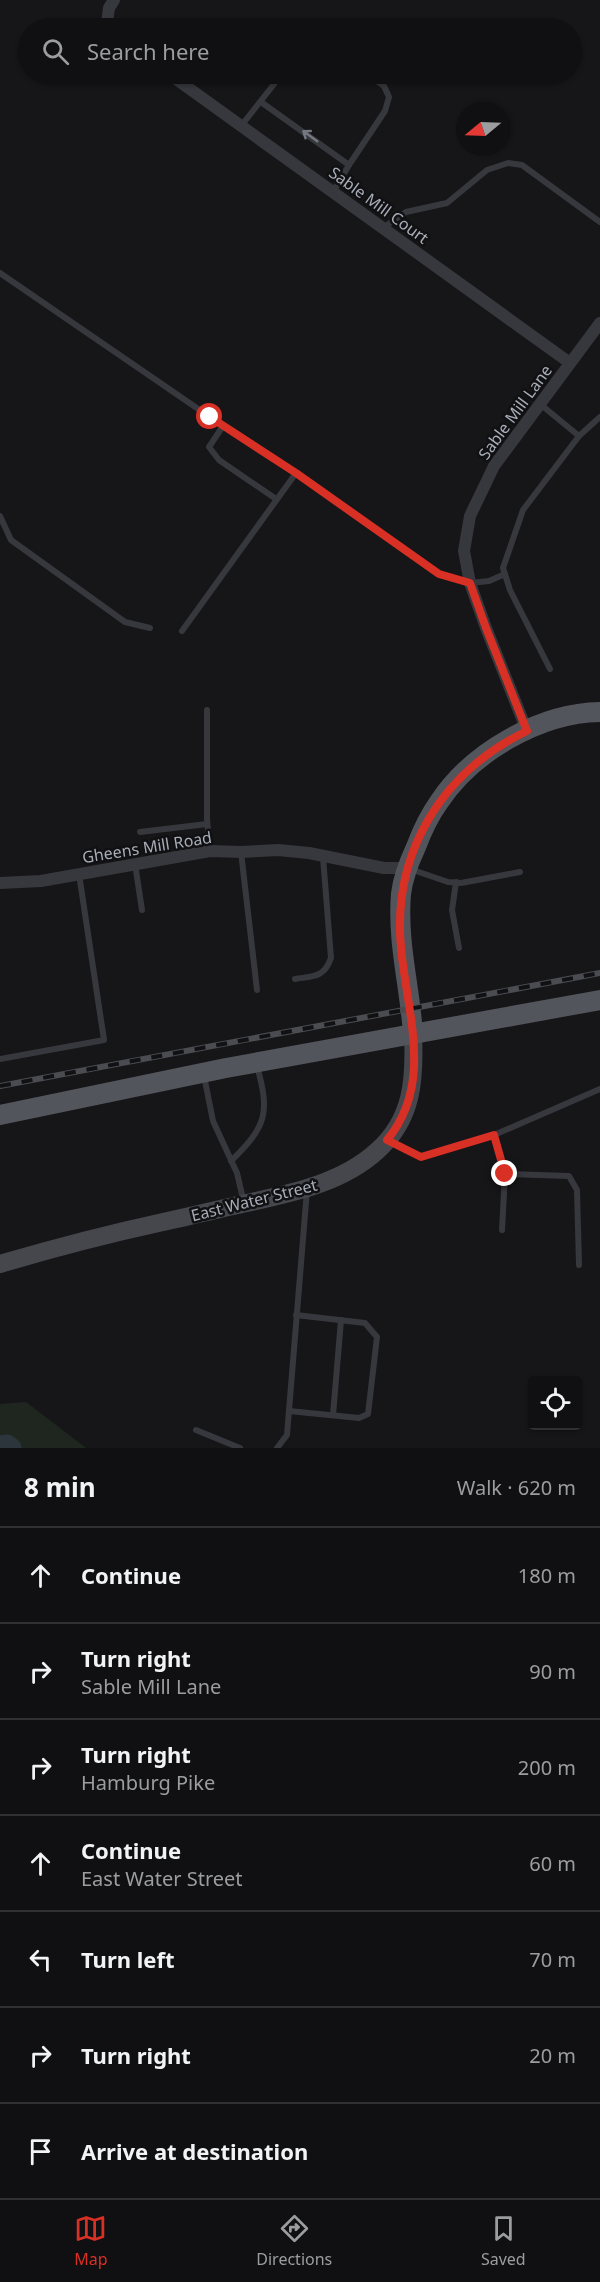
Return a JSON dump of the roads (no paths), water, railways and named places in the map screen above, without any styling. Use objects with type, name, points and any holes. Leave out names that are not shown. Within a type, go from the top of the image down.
[{"type":"main road","points":[[413,1034],[401,946],[400,921],[402,891],[407,867],[423,829],[440,801],[462,774],[487,754],[546,722],[600,712]]},
{"type":"main road","points":[[0,1115],[256,1062],[600,1000]]},
{"type":"street","points":[[108,18],[109,8],[114,0]]},
{"type":"street","name":"Sable Mill Court","points":[[183,84],[570,363]]},
{"type":"street","name":"Sable Mill Lane","points":[[527,731],[470,583],[464,551],[470,516],[494,466],[600,323]]},
{"type":"street","name":"Gheens Mill Road","points":[[0,883],[41,881],[210,851],[278,850],[384,868],[407,867]]},
{"type":"street","name":"East Water Street","points":[[0,1264],[78,1241],[307,1190],[360,1165],[395,1131],[408,1103],[415,1073],[413,1034]]},
{"type":"lane","points":[[242,126],[274,84]]},
{"type":"lane","points":[[333,192],[385,111],[389,97],[381,84]]},
{"type":"lane","points":[[261,102],[349,165]]},
{"type":"lane","points":[[383,228],[406,212],[447,203],[487,170],[508,163],[522,165],[600,222]]},
{"type":"lane","points":[[0,273],[296,473],[439,574],[470,583],[489,581],[505,574]]},
{"type":"lane","points":[[540,404],[579,436]]},
{"type":"lane","points":[[550,669],[510,590],[503,567],[523,510],[579,436],[600,417]]},
{"type":"lane","points":[[224,426],[209,447],[219,460],[276,499]]},
{"type":"lane","points":[[182,632],[296,473]]},
{"type":"lane","points":[[0,516],[11,540],[124,622],[150,628]]},
{"type":"lane","points":[[207,710],[207,824],[210,851]]},
{"type":"lane","points":[[140,832],[207,824]]},
{"type":"lane","points":[[241,852],[257,990]]},
{"type":"lane","points":[[295,979],[319,975],[327,969],[331,958],[323,856]]},
{"type":"lane","points":[[135,864],[141,910]]},
{"type":"lane","points":[[407,867],[448,882],[520,872]]},
{"type":"lane","points":[[0,1059],[104,1040],[79,874]]},
{"type":"lane","points":[[456,882],[452,910],[459,948]]},
{"type":"lane","points":[[231,1161],[249,1143],[263,1121],[265,1095],[256,1062]]},
{"type":"lane","points":[[204,1073],[213,1121],[237,1173],[244,1204]]},
{"type":"lane","points":[[387,1140],[421,1157],[494,1135],[600,1089]]},
{"type":"lane","points":[[494,1135],[505,1174],[502,1230]]},
{"type":"lane","points":[[505,1174],[568,1176],[577,1190],[579,1264]]},
{"type":"lane","points":[[277,1448],[287,1435],[307,1190]]},
{"type":"lane","points":[[289,1411],[359,1418],[368,1413],[377,1337],[365,1323],[296,1315]]},
{"type":"lane","points":[[333,1415],[341,1320]]},
{"type":"lane","points":[[196,1430],[240,1448]]},
{"type":"waterway","points":[[0,1446],[7,1445],[11,1448]]},
{"type":"railway","points":[[0,1086],[600,973]]}]
